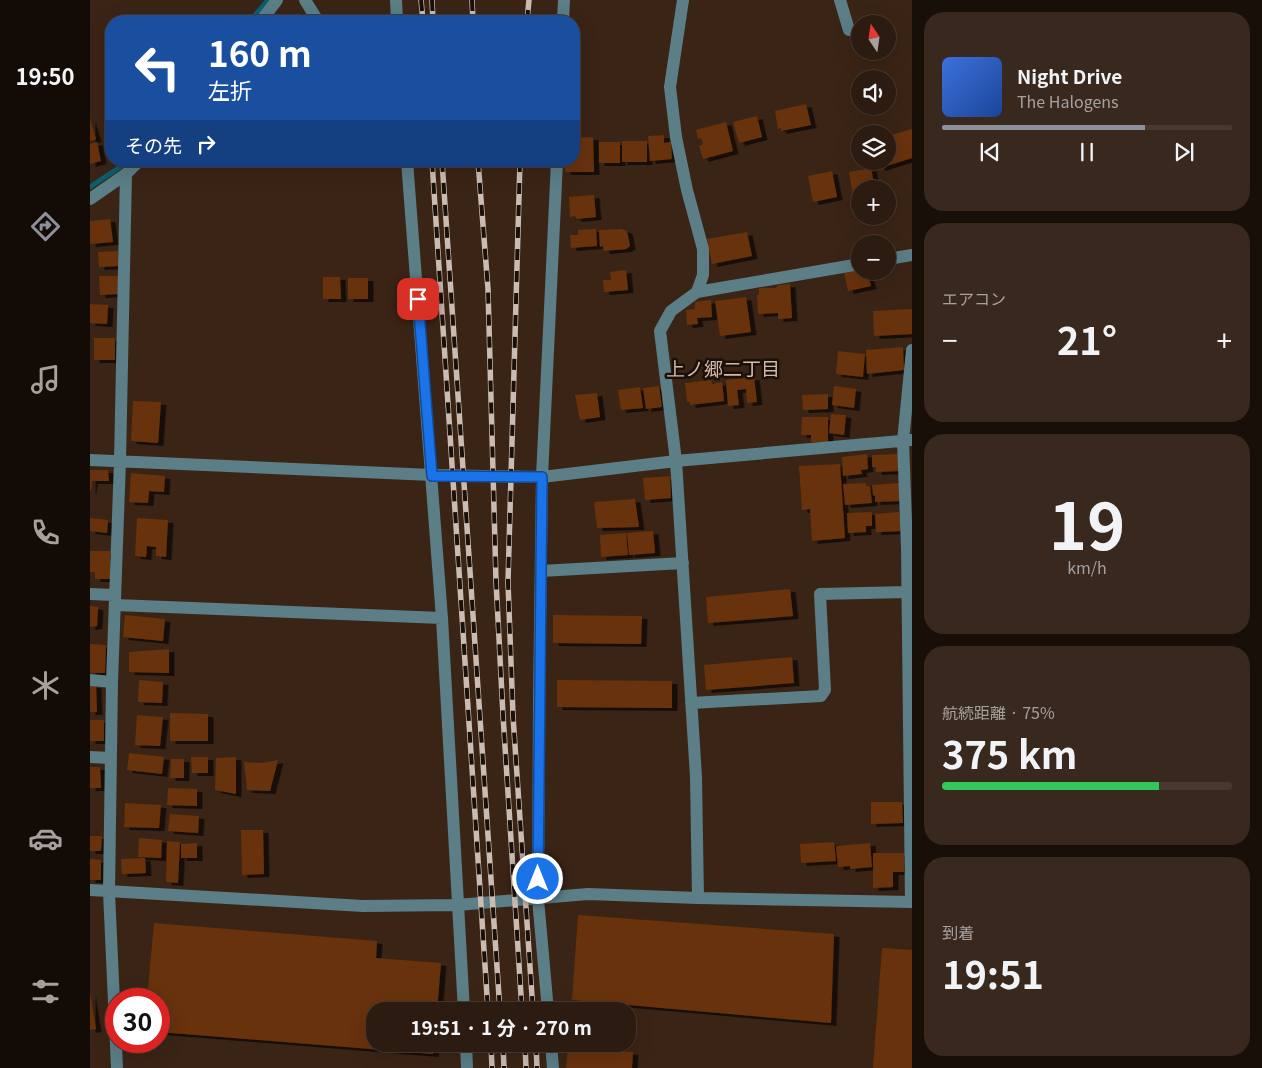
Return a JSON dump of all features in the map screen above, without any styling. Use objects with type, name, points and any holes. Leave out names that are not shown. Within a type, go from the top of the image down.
[{"type":"street","points":[[266,15],[277,0]]},
{"type":"street","points":[[305,0],[314,15]]},
{"type":"street","points":[[396,0],[397,15]]},
{"type":"street","points":[[564,0],[564,15]]},
{"type":"street","points":[[682,0],[670,87],[676,137],[703,249],[703,275],[697,292]]},
{"type":"street","points":[[840,0],[849,30]]},
{"type":"street","points":[[90,199],[133,167]]},
{"type":"street","points":[[407,167],[442,618],[463,1002]]},
{"type":"street","points":[[547,1002],[538,898],[542,477],[557,167]]},
{"type":"street","points":[[118,1068],[109,892],[112,682],[120,461],[126,174]]},
{"type":"street","points":[[896,258],[912,255]]},
{"type":"street","points":[[698,898],[696,777],[683,563],[676,462],[660,330],[671,311],[697,292],[851,266]]},
{"type":"street","points":[[90,890],[363,906],[457,905],[588,894],[912,902],[907,441],[912,350]]},
{"type":"street","points":[[90,460],[432,476],[542,477],[676,462],[907,441]]},
{"type":"street","points":[[541,571],[683,563]]},
{"type":"street","points":[[691,703],[822,696],[825,690],[820,594],[908,592]]},
{"type":"street","points":[[90,594],[115,600],[442,618]]},
{"type":"street","points":[[90,680],[112,682]]},
{"type":"street","points":[[90,757],[111,758]]},
{"type":"street","points":[[467,1052],[468,1068]]},
{"type":"street","points":[[552,1052],[553,1068]]},
{"type":"building","points":[[806,104],[811,125],[781,131],[781,128],[778,129],[775,111]]},
{"type":"building","points":[[757,116],[762,137],[739,143],[733,122]]},
{"type":"building","points":[[90,119],[96,139],[90,141]]},
{"type":"building","points":[[726,122],[733,151],[703,159],[699,146],[703,144],[701,138],[698,139],[696,130]]},
{"type":"building","points":[[912,129],[912,158],[896,163],[896,134]]},
{"type":"building","points":[[664,135],[664,143],[671,142],[672,159],[650,161],[648,136]]},
{"type":"building","points":[[593,137],[594,172],[565,172],[565,167],[580,167],[580,138]]},
{"type":"building","points":[[622,141],[647,141],[647,162],[622,162]]},
{"type":"building","points":[[97,142],[101,161],[90,164],[90,144]]},
{"type":"building","points":[[599,142],[620,142],[620,163],[599,163]]},
{"type":"building","points":[[871,170],[873,180],[851,180],[851,184],[849,172]]},
{"type":"building","points":[[832,171],[837,197],[813,202],[808,176]]},
{"type":"building","points":[[594,195],[596,217],[576,219],[575,216],[570,217],[569,197]]},
{"type":"building","points":[[110,219],[113,242],[90,244],[90,221]]},
{"type":"building","points":[[596,229],[597,246],[571,248],[570,235],[578,235],[578,230]]},
{"type":"building","points":[[622,229],[627,231],[630,246],[626,249],[604,251],[603,246],[600,247],[599,230]]},
{"type":"building","points":[[747,232],[752,256],[712,264],[707,239]]},
{"type":"building","points":[[118,251],[119,266],[99,267],[98,252]]},
{"type":"building","points":[[626,270],[628,290],[604,292],[603,280],[611,280],[610,272]]},
{"type":"building","points":[[851,272],[851,280],[869,280],[871,286],[848,291],[844,273]]},
{"type":"building","points":[[99,276],[119,276],[120,294],[100,295]]},
{"type":"building","points":[[323,277],[340,277],[341,299],[323,299]]},
{"type":"building","points":[[348,278],[368,278],[368,299],[348,299]]},
{"type":"building","points":[[790,284],[792,318],[778,319],[778,313],[758,314],[757,295],[759,295],[759,288],[776,288],[778,285]]},
{"type":"building","points":[[746,297],[751,332],[720,336],[715,301]]},
{"type":"building","points":[[711,300],[712,317],[697,318],[698,324],[687,325],[686,310],[695,309],[695,302]]},
{"type":"building","points":[[90,304],[108,305],[107,324],[90,323]]},
{"type":"building","points":[[912,309],[912,334],[874,336],[873,311]]},
{"type":"building","points":[[94,338],[115,338],[115,360],[94,360]]},
{"type":"building","points":[[903,347],[904,370],[867,374],[866,350]]},
{"type":"building","points":[[838,351],[865,354],[863,377],[836,374]]},
{"type":"building","points":[[754,377],[757,402],[747,403],[746,389],[737,390],[739,405],[728,406],[726,380]]},
{"type":"building","points":[[711,380],[712,384],[722,382],[724,401],[690,405],[690,402],[687,402],[685,383]]},
{"type":"building","points":[[659,386],[662,407],[646,409],[643,388]]},
{"type":"building","points":[[834,386],[856,389],[854,408],[832,405]]},
{"type":"building","points":[[640,387],[643,408],[621,410],[618,390]]},
{"type":"building","points":[[597,393],[600,417],[580,420],[575,395]]},
{"type":"building","points":[[828,394],[828,409],[803,410],[802,395]]},
{"type":"building","points":[[133,401],[161,402],[158,443],[131,441]]},
{"type":"building","points":[[831,414],[846,415],[844,435],[829,433]]},
{"type":"building","points":[[802,417],[828,417],[828,442],[811,442],[811,435],[801,435]]},
{"type":"building","points":[[867,454],[868,469],[861,470],[862,474],[843,476],[842,457]]},
{"type":"building","points":[[898,454],[899,471],[876,472],[876,467],[872,467],[872,455]]},
{"type":"building","points":[[840,464],[845,538],[812,541],[810,509],[802,510],[799,466]]},
{"type":"building","points":[[90,470],[108,470],[109,481],[92,481],[90,491]]},
{"type":"building","points":[[131,473],[165,476],[164,492],[149,491],[148,503],[129,502]]},
{"type":"building","points":[[670,476],[671,498],[645,500],[643,478]]},
{"type":"building","points":[[866,483],[866,486],[870,486],[872,503],[845,505],[843,484]]},
{"type":"building","points":[[899,483],[900,501],[875,502],[872,485]]},
{"type":"building","points":[[635,499],[639,527],[597,528],[594,502]]},
{"type":"building","points":[[872,512],[872,526],[866,526],[866,532],[848,533],[847,513]]},
{"type":"building","points":[[899,512],[899,515],[903,515],[904,531],[876,532],[875,514]]},
{"type":"building","points":[[90,518],[108,520],[107,533],[90,531]]},
{"type":"building","points":[[137,518],[168,520],[166,557],[156,556],[156,547],[147,546],[146,557],[135,556]]},
{"type":"building","points":[[653,531],[655,553],[629,555],[627,533]]},
{"type":"building","points":[[626,533],[628,555],[601,557],[600,535]]},
{"type":"building","points":[[90,551],[110,551],[110,579],[95,579],[95,572],[90,572]]},
{"type":"building","points":[[790,589],[793,616],[708,623],[706,597]]},
{"type":"building","points":[[90,606],[98,607],[97,626],[90,627]]},
{"type":"building","points":[[125,615],[165,619],[163,641],[123,637]]},
{"type":"building","points":[[553,615],[642,616],[641,644],[553,643]]},
{"type":"building","points":[[90,644],[106,645],[105,673],[90,673]]},
{"type":"building","points":[[169,649],[169,673],[129,672],[129,652]]},
{"type":"building","points":[[792,657],[794,683],[706,690],[704,665]]},
{"type":"building","points":[[139,680],[163,682],[162,703],[138,702]]},
{"type":"building","points":[[557,680],[672,681],[672,708],[557,707]]},
{"type":"building","points":[[90,685],[96,685],[97,712],[90,712]]},
{"type":"building","points":[[170,713],[208,714],[208,741],[170,741]]},
{"type":"building","points":[[137,715],[163,717],[160,746],[135,745]]},
{"type":"building","points":[[90,720],[104,720],[104,741],[90,741]]},
{"type":"building","points":[[129,753],[164,757],[162,774],[127,770]]},
{"type":"building","points":[[191,757],[208,757],[208,773],[192,773]]},
{"type":"building","points":[[236,757],[236,794],[215,790],[216,758]]},
{"type":"building","points":[[171,759],[184,759],[184,778],[170,778]]},
{"type":"building","points":[[278,760],[270,791],[247,790],[244,762],[262,763]]},
{"type":"building","points":[[90,767],[100,767],[101,788],[90,788]]},
{"type":"building","points":[[168,788],[197,789],[197,806],[167,805]]},
{"type":"building","points":[[871,802],[902,802],[903,823],[871,824]]},
{"type":"building","points":[[125,803],[161,805],[159,828],[124,827]]},
{"type":"building","points":[[170,814],[199,816],[198,833],[168,831]]},
{"type":"building","points":[[241,830],[263,830],[264,874],[242,875]]},
{"type":"building","points":[[90,836],[102,836],[101,851],[90,851]]},
{"type":"building","points":[[139,838],[162,840],[161,858],[138,857]]},
{"type":"building","points":[[167,841],[180,842],[178,883],[166,882]]},
{"type":"building","points":[[834,842],[836,861],[801,863],[800,844]]},
{"type":"building","points":[[197,843],[197,858],[181,858],[181,844]]},
{"type":"building","points":[[870,843],[872,867],[850,869],[850,866],[838,867],[836,846]]},
{"type":"building","points":[[873,853],[904,853],[904,872],[893,872],[893,887],[873,888]]},
{"type":"building","points":[[145,858],[146,873],[122,874],[121,859]]},
{"type":"building","points":[[90,859],[101,860],[101,880],[90,880]]},
{"type":"building","points":[[578,915],[834,934],[831,1023],[636,1006],[636,1002],[572,1000]]},
{"type":"building","points":[[154,923],[377,941],[376,958],[441,963],[438,1002],[366,1002],[366,1049],[170,1033],[170,988],[148,988]]},
{"type":"building","points":[[882,948],[912,950],[912,1068],[873,1068]]},
{"type":"building","points":[[90,992],[96,1029],[90,1030]]},
{"type":"building","points":[[408,1052],[433,1052],[433,1054]]},
{"type":"building","points":[[568,1052],[633,1052],[632,1068],[566,1068]]},
{"type":"waterway","points":[[255,15],[268,0]]},
{"type":"waterway","points":[[90,187],[120,167]]},
{"type":"railway","points":[[421,0],[422,15]]},
{"type":"railway","points":[[432,0],[433,15]]},
{"type":"railway","points":[[472,0],[473,15]]},
{"type":"railway","points":[[528,15],[529,0]]},
{"type":"railway","points":[[432,167],[487,1002]]},
{"type":"railway","points":[[442,167],[499,1002]]},
{"type":"railway","points":[[478,167],[488,289],[496,581],[521,1002]]},
{"type":"railway","points":[[520,167],[508,582],[513,716],[532,1002]]},
{"type":"railway","points":[[491,1052],[492,1068]]},
{"type":"railway","points":[[503,1052],[504,1068]]},
{"type":"railway","points":[[525,1052],[526,1068]]},
{"type":"railway","points":[[536,1052],[537,1068]]},
{"type":"district","name":"上ノ郷二丁目","points":[[723,367]]},
{"type":"route","points":[[418,299],[432,476],[542,477],[538,879]]}]
